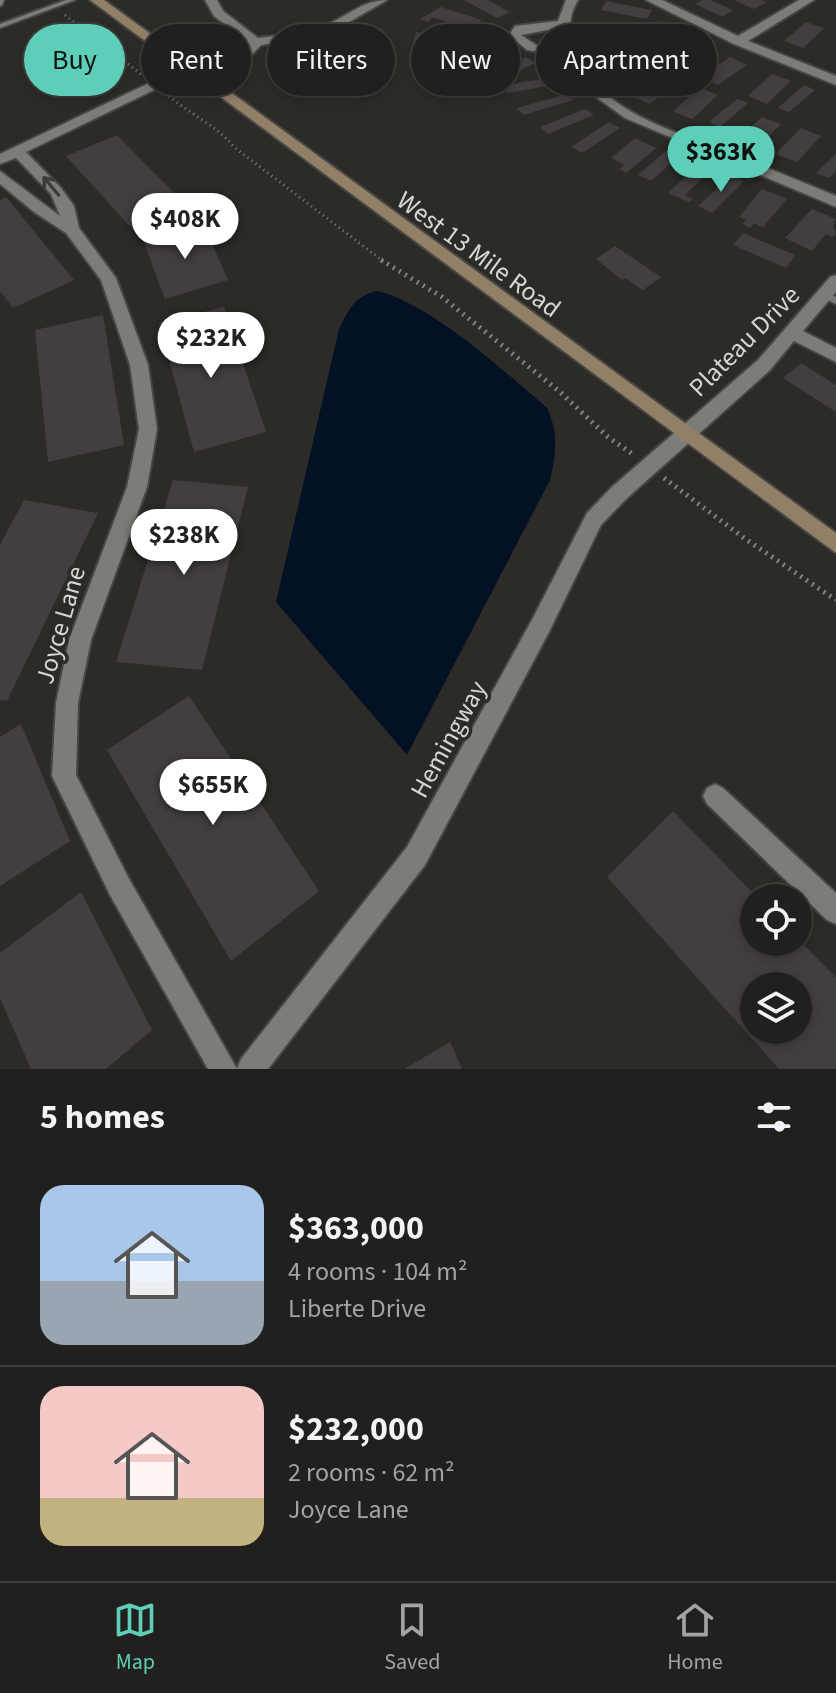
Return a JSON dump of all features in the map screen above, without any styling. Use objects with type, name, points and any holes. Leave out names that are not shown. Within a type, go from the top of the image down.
[{"type":"street","name":"West 13 Mile Road","points":[[96,0],[141,34]]},
{"type":"street","points":[[211,0],[218,13],[256,43]]},
{"type":"street","points":[[251,44],[306,35],[333,26],[381,0]]},
{"type":"street","points":[[572,0],[565,38],[583,80],[631,115],[836,202]]},
{"type":"street","points":[[652,0],[738,41],[836,81]]},
{"type":"street","points":[[738,41],[808,0]]},
{"type":"street","points":[[251,48],[256,43]]},
{"type":"street","points":[[0,160],[141,92]]},
{"type":"street","name":"West 13 Mile Road","points":[[224,96],[836,544]]},
{"type":"street","name":"Joyce Lane","points":[[17,151],[56,191],[66,206],[71,229]]},
{"type":"street","name":"Joyce Lane","points":[[0,176],[22,197],[71,229],[108,278],[139,365],[148,429],[137,487],[80,640],[67,703],[64,776],[119,886],[223,1069]]},
{"type":"street","name":"Plateau Drive","points":[[685,434],[764,365],[832,292]]},
{"type":"street","points":[[792,333],[836,356]]},
{"type":"street","name":"Hemingway","points":[[256,1067],[416,856],[541,625],[594,519],[685,434]]},
{"type":"street","points":[[715,796],[836,911]]},
{"type":"lane","points":[[0,26],[72,0]]},
{"type":"path","points":[[53,7],[141,74]]},
{"type":"path","points":[[168,96],[188,114],[219,129],[234,147],[382,261],[442,297],[560,392],[608,437],[744,538],[836,600]]},
{"type":"water","points":[[377,291],[420,309],[489,358],[547,408],[555,435],[550,480],[407,755],[276,602],[339,329],[358,300]]},
{"type":"building","points":[[464,0],[488,0],[510,12],[497,18]]},
{"type":"building","points":[[710,0],[733,10],[722,17],[695,4]]},
{"type":"building","points":[[734,0],[762,0],[767,2],[754,9]]},
{"type":"building","points":[[606,1],[652,10],[647,19],[601,10]]},
{"type":"building","points":[[441,7],[482,20],[477,24],[453,24],[433,17],[428,22],[420,19]]},
{"type":"building","points":[[806,22],[824,28],[803,48],[784,41]]},
{"type":"building","points":[[526,57],[535,63],[520,70],[520,60]]},
{"type":"building","points":[[730,57],[747,65],[718,85],[717,66]]},
{"type":"building","points":[[772,74],[791,81],[767,104],[748,96]]},
{"type":"building","points":[[536,80],[536,88],[520,91],[520,83]]},
{"type":"building","points":[[804,85],[815,90],[789,112],[778,108]]},
{"type":"building","points":[[561,96],[570,96],[574,100],[523,115],[517,108]]},
{"type":"building","points":[[632,96],[661,96],[649,104]]},
{"type":"building","points":[[691,96],[717,96],[692,119],[673,111]]},
{"type":"building","points":[[737,99],[748,103],[720,127],[709,122]]},
{"type":"building","points":[[585,109],[594,115],[548,134],[540,127]]},
{"type":"building","points":[[762,117],[781,124],[756,150],[736,141]]},
{"type":"building","points":[[609,122],[620,128],[582,153],[571,147]]},
{"type":"building","points":[[801,128],[821,136],[797,162],[776,154]]},
{"type":"building","points":[[117,135],[189,208],[135,232],[66,156]]},
{"type":"building","points":[[635,138],[656,148],[626,173],[619,169],[625,165],[611,158]]},
{"type":"building","points":[[668,149],[680,155],[651,181],[638,175]]},
{"type":"building","points":[[836,154],[836,171],[829,178],[816,173]]},
{"type":"building","points":[[704,159],[716,165],[685,195],[693,199],[689,202],[668,193]]},
{"type":"building","points":[[731,176],[744,181],[712,213],[698,206]]},
{"type":"building","points":[[762,189],[787,199],[763,227],[754,223],[750,228],[742,224],[746,220],[739,217]]},
{"type":"building","points":[[6,197],[74,280],[13,308],[0,291],[0,200]]},
{"type":"building","points":[[812,209],[836,219],[833,226],[836,233],[832,237],[826,234],[812,251],[785,238]]},
{"type":"building","points":[[203,223],[228,280],[165,299],[143,240]]},
{"type":"building","points":[[743,233],[795,255],[786,268],[733,245]]},
{"type":"building","points":[[615,246],[661,277],[643,290],[625,278],[622,280],[596,259]]},
{"type":"building","points":[[224,307],[266,432],[194,452],[159,323]]},
{"type":"building","points":[[103,315],[124,445],[48,462],[35,330]]},
{"type":"building","points":[[801,363],[836,385],[836,412],[783,378]]},
{"type":"building","points":[[173,480],[248,487],[202,670],[116,662]]},
{"type":"building","points":[[24,500],[98,513],[7,701],[0,700],[0,545]]},
{"type":"building","points":[[189,696],[319,891],[231,961],[107,750]]},
{"type":"building","points":[[21,724],[70,841],[0,886],[0,737]]},
{"type":"building","points":[[673,811],[744,884],[740,884],[740,956],[812,956],[812,953],[836,977],[836,1069],[779,1069],[757,1044],[812,1044],[812,972],[740,972],[740,1025],[607,877]]},
{"type":"building","points":[[81,892],[152,1030],[106,1069],[31,1069],[0,998],[0,953]]},
{"type":"building","points":[[450,1042],[462,1069],[404,1069]]}]
